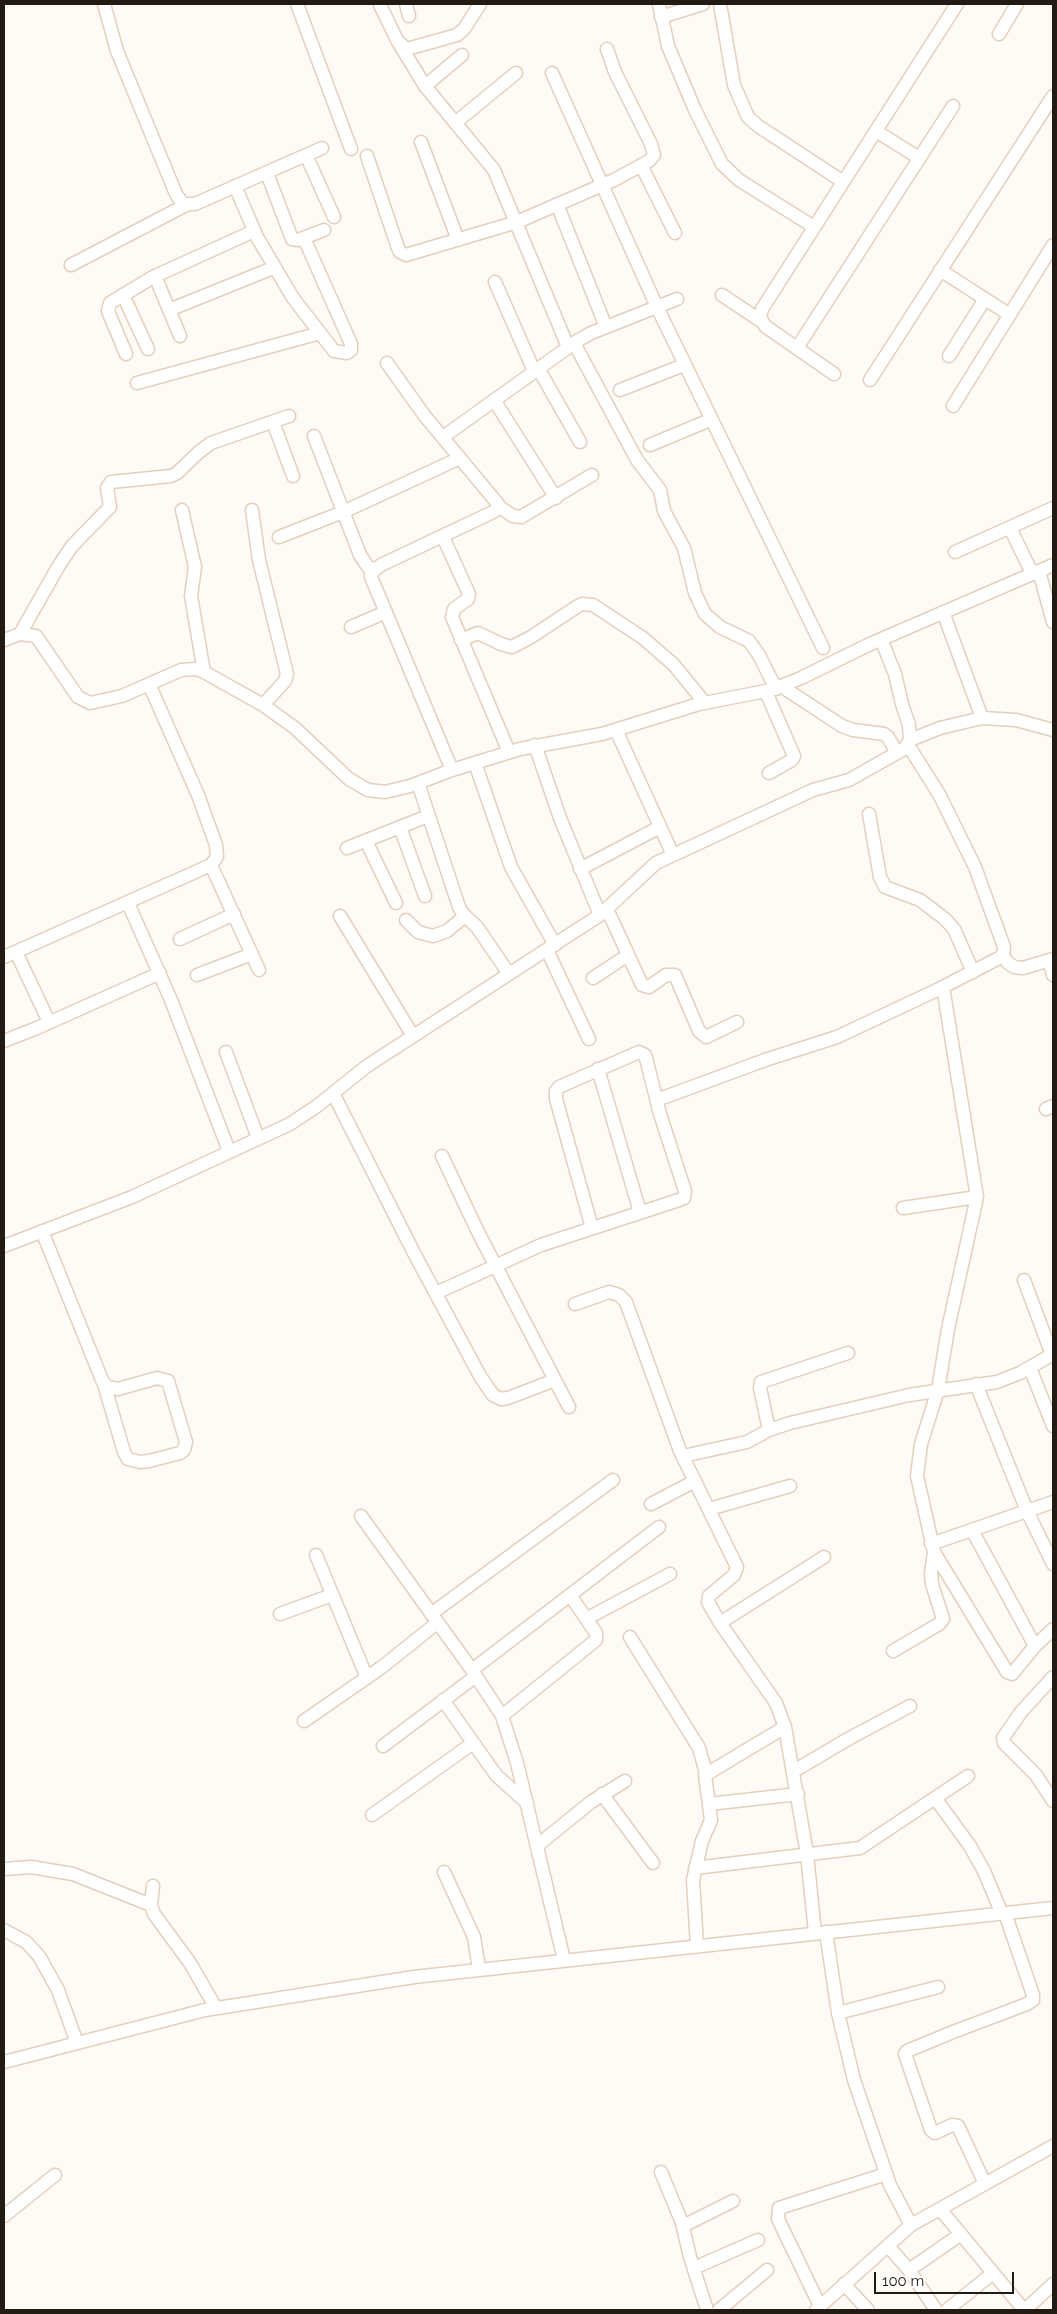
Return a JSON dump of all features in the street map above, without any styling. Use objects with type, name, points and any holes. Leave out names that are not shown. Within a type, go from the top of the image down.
[{"type":"street","points":[[104,4],[118,51],[141,111],[176,194],[186,206]]},
{"type":"street","points":[[297,4],[352,149]]},
{"type":"street","points":[[400,46],[411,48],[457,35],[480,4]]},
{"type":"street","points":[[659,4],[668,46],[694,110],[722,164],[739,180],[814,227]]},
{"type":"street","points":[[661,17],[703,4]]},
{"type":"street","points":[[720,4],[734,85],[748,117],[758,126],[842,181]]},
{"type":"street","points":[[761,322],[762,309],[842,181],[957,4]]},
{"type":"street","points":[[999,34],[1017,4]]},
{"type":"street","points":[[380,5],[400,46],[425,86],[494,170],[571,345],[637,460],[660,490],[664,511],[684,548],[696,593],[705,614],[720,627],[739,634],[749,642],[759,655],[774,689],[794,756],[792,760],[769,773]]},
{"type":"street","points":[[368,156],[400,252],[406,255],[517,222],[602,185],[652,158],[653,151],[615,72],[607,49]]},
{"type":"street","points":[[425,86],[462,55]]},
{"type":"street","points":[[455,123],[516,73]]},
{"type":"street","points":[[552,73],[710,420],[823,648]]},
{"type":"street","points":[[870,380],[1053,96]]},
{"type":"street","points":[[797,348],[952,106]]},
{"type":"street","points":[[1042,113],[1053,120]]},
{"type":"street","points":[[876,130],[918,158]]},
{"type":"street","points":[[421,142],[458,240]]},
{"type":"street","points":[[71,265],[186,206],[195,204],[322,148]]},
{"type":"street","points":[[306,155],[334,217]]},
{"type":"street","points":[[641,165],[675,233]]},
{"type":"street","points":[[267,173],[290,237],[294,240],[304,238],[324,230]]},
{"type":"street","points":[[236,186],[254,231],[274,268],[320,333],[337,353],[348,353],[351,350],[351,344],[304,238]]},
{"type":"street","points":[[557,204],[606,327]]},
{"type":"street","points":[[126,354],[108,308],[110,303],[155,276],[254,231]]},
{"type":"street","points":[[953,406],[1053,245]]},
{"type":"street","points":[[170,310],[274,268]]},
{"type":"street","points":[[940,270],[1010,315]]},
{"type":"street","points":[[155,276],[180,336]]},
{"type":"street","points":[[495,282],[536,369],[580,442]]},
{"type":"street","points":[[123,295],[148,349]]},
{"type":"street","points":[[722,295],[834,374]]},
{"type":"street","points":[[443,438],[571,345],[606,327],[677,299]]},
{"type":"street","points":[[949,356],[985,299]]},
{"type":"street","points":[[137,383],[320,333]]},
{"type":"street","points":[[387,363],[443,438],[498,506],[517,518],[556,498],[592,475]]},
{"type":"street","points":[[620,390],[684,364]]},
{"type":"street","points":[[494,400],[556,498]]},
{"type":"street","points":[[20,634],[72,546],[110,507],[107,488],[109,484],[115,481],[171,476],[178,473],[212,443],[289,416]]},
{"type":"street","points":[[650,445],[710,420]]},
{"type":"street","points":[[274,422],[293,476]]},
{"type":"street","points":[[314,436],[360,555],[368,566],[374,569]]},
{"type":"street","points":[[280,537],[343,512],[460,458]]},
{"type":"street","points":[[452,770],[371,577],[374,569],[493,512],[498,506]]},
{"type":"street","points":[[955,552],[1053,508]]},
{"type":"street","points":[[182,510],[195,567],[192,596],[204,672]]},
{"type":"street","points":[[252,510],[259,560],[287,674],[285,681],[263,705]]},
{"type":"street","points":[[1010,528],[1035,572],[1053,622]]},
{"type":"street","points":[[443,537],[470,594],[468,599],[454,609],[451,614],[509,752]]},
{"type":"street","points":[[4,640],[20,634],[32,634],[39,638],[78,697],[86,702],[96,703],[122,696],[181,670],[196,669],[204,672],[263,705],[295,728],[342,773],[368,790],[385,792],[420,789],[452,770],[535,745],[616,730],[706,703],[774,689],[881,639],[1053,565]]},
{"type":"street","points":[[461,640],[478,633],[501,644],[512,646],[531,637],[578,606],[582,604],[593,605],[625,624],[651,644],[673,664],[706,703]]},
{"type":"street","points":[[351,627],[386,612]]},
{"type":"street","points":[[943,612],[982,718]]},
{"type":"street","points":[[881,639],[895,674],[909,725],[909,743],[939,794],[975,867],[1004,947],[1003,956],[1014,968],[1022,968],[1051,960],[1053,975]]},
{"type":"street","points":[[4,957],[211,865],[217,857],[216,844],[198,795],[149,684]]},
{"type":"street","points":[[774,689],[842,726],[853,730],[884,734],[888,737],[897,753]]},
{"type":"street","points":[[4,1246],[132,1197],[296,1120],[367,1066],[551,948],[603,912],[623,895],[646,870],[673,855],[813,790],[848,780],[897,753],[909,743],[940,728],[982,718],[1016,720],[1053,730]]},
{"type":"street","points":[[616,730],[673,855]]},
{"type":"street","points":[[535,745],[580,869],[644,986],[649,987],[669,974],[675,975],[699,1030],[704,1036],[709,1037],[737,1022]]},
{"type":"street","points":[[475,763],[511,867],[551,948],[589,1039]]},
{"type":"street","points":[[420,789],[453,894],[465,916],[477,928],[509,974]]},
{"type":"street","points":[[869,814],[880,877],[885,887],[920,900],[944,918],[956,934],[973,972]]},
{"type":"street","points":[[347,848],[428,816]]},
{"type":"street","points":[[580,869],[660,826]]},
{"type":"street","points":[[400,827],[425,896]]},
{"type":"street","points":[[366,840],[396,903]]},
{"type":"street","points":[[211,865],[259,970]]},
{"type":"street","points":[[128,902],[160,973],[229,1151]]},
{"type":"street","points":[[180,939],[234,914]]},
{"type":"street","points":[[340,916],[413,1036]]},
{"type":"street","points":[[406,920],[418,932],[433,936],[447,931],[465,916]]},
{"type":"street","points":[[16,952],[49,1022]]},
{"type":"street","points":[[197,975],[252,954]]},
{"type":"street","points":[[593,978],[628,955]]},
{"type":"street","points":[[657,1100],[765,1060],[818,1044],[943,987],[1003,956]]},
{"type":"street","points":[[4,1041],[160,973]]},
{"type":"street","points":[[943,987],[977,1197],[948,1329],[938,1390],[926,1422],[917,1463],[917,1476],[933,1548],[1007,1672],[1012,1674],[1035,1646],[1053,1629]]},
{"type":"street","points":[[226,1052],[258,1138]]},
{"type":"street","points":[[436,1294],[540,1245],[679,1200],[685,1194],[647,1062],[642,1053],[635,1053],[559,1087],[555,1096],[592,1228]]},
{"type":"street","points":[[598,1070],[640,1212]]},
{"type":"street","points":[[333,1093],[436,1294],[493,1395],[501,1399],[508,1398],[555,1380]]},
{"type":"street","points":[[442,1156],[495,1266],[568,1406]]},
{"type":"street","points":[[903,1208],[977,1197]]},
{"type":"street","points":[[42,1231],[104,1384],[124,1452],[128,1459],[140,1462],[149,1461],[180,1453],[184,1450],[186,1442],[168,1381],[158,1378],[118,1388],[108,1387],[104,1384]]},
{"type":"street","points":[[682,1456],[747,1442],[769,1430],[909,1395],[1006,1379],[1030,1368],[1053,1354],[1024,1280]]},
{"type":"street","points":[[575,1304],[609,1292],[619,1295],[626,1302],[682,1456],[737,1569],[734,1575],[709,1596],[708,1602],[720,1623],[776,1703],[785,1727],[798,1794],[820,1933],[838,2013],[863,2112],[886,2174],[911,2226]]},
{"type":"street","points":[[769,1430],[760,1388],[761,1382],[848,1353]]},
{"type":"street","points":[[1030,1368],[1053,1426]]},
{"type":"street","points":[[976,1384],[1027,1511],[1053,1564]]},
{"type":"street","points":[[304,1722],[367,1678],[434,1618],[613,1480]]},
{"type":"street","points":[[651,1504],[695,1481]]},
{"type":"street","points":[[709,1509],[790,1486]]},
{"type":"street","points":[[933,1548],[972,1530],[1053,1502]]},
{"type":"street","points":[[361,1516],[474,1673],[502,1716],[517,1762],[538,1844],[564,1960]]},
{"type":"street","points":[[383,1746],[443,1700],[570,1595],[659,1526]]},
{"type":"street","points":[[972,1530],[1035,1646]]},
{"type":"street","points":[[892,1651],[939,1624],[943,1619],[930,1573],[933,1548]]},
{"type":"street","points":[[316,1556],[367,1678]]},
{"type":"street","points":[[720,1623],[824,1557]]},
{"type":"street","points":[[586,1620],[670,1574]]},
{"type":"street","points":[[280,1614],[332,1595]]},
{"type":"street","points":[[502,1716],[596,1640],[596,1633],[570,1595]]},
{"type":"street","points":[[630,1637],[696,1742],[706,1773],[711,1821],[702,1840],[695,1868],[697,1946]]},
{"type":"street","points":[[1053,1677],[1025,1706],[1002,1738],[1004,1743],[1036,1775],[1053,1801]]},
{"type":"street","points":[[443,1700],[501,1781],[527,1803]]},
{"type":"street","points":[[794,1771],[848,1739],[910,1706]]},
{"type":"street","points":[[706,1773],[785,1727]]},
{"type":"street","points":[[372,1815],[473,1743]]},
{"type":"street","points":[[695,1868],[860,1848],[968,1776]]},
{"type":"street","points":[[538,1844],[602,1794],[625,1782]]},
{"type":"street","points":[[602,1794],[654,1863]]},
{"type":"street","points":[[709,1804],[798,1794]]},
{"type":"street","points":[[935,1798],[970,1846],[984,1871],[1034,1994],[1033,2000],[1027,2004],[953,2032],[907,2051],[905,2054],[930,2130],[936,2133],[952,2125],[958,2126],[985,2184]]},
{"type":"street","points":[[4,1869],[31,1867],[73,1874],[152,1905]]},
{"type":"street","points":[[444,1872],[474,1937],[479,1969]]},
{"type":"street","points":[[153,1886],[152,1905],[154,1914],[190,1963],[216,2008]]},
{"type":"street","points":[[4,2062],[216,2008],[414,1977],[1053,1908]]},
{"type":"street","points":[[4,1930],[26,1942],[39,1956],[58,1990],[77,2043]]},
{"type":"street","points":[[838,2013],[938,1987]]},
{"type":"street","points":[[886,2174],[779,2208],[778,2219],[818,2308],[911,2226],[1053,2146]]},
{"type":"street","points":[[661,2172],[683,2226],[707,2310]]},
{"type":"street","points":[[4,2216],[55,2176]]},
{"type":"street","points":[[683,2226],[733,2202]]},
{"type":"street","points":[[940,2209],[993,2273],[1030,2309],[1053,2284]]},
{"type":"street","points":[[909,2270],[961,2234]]},
{"type":"street","points":[[694,2268],[758,2240]]},
{"type":"street","points":[[888,2246],[909,2270],[936,2310]]},
{"type":"street","points":[[719,2310],[767,2270]]},
{"type":"street","points":[[947,2310],[993,2273]]},
{"type":"street","points":[[844,2284],[868,2310]]}]
